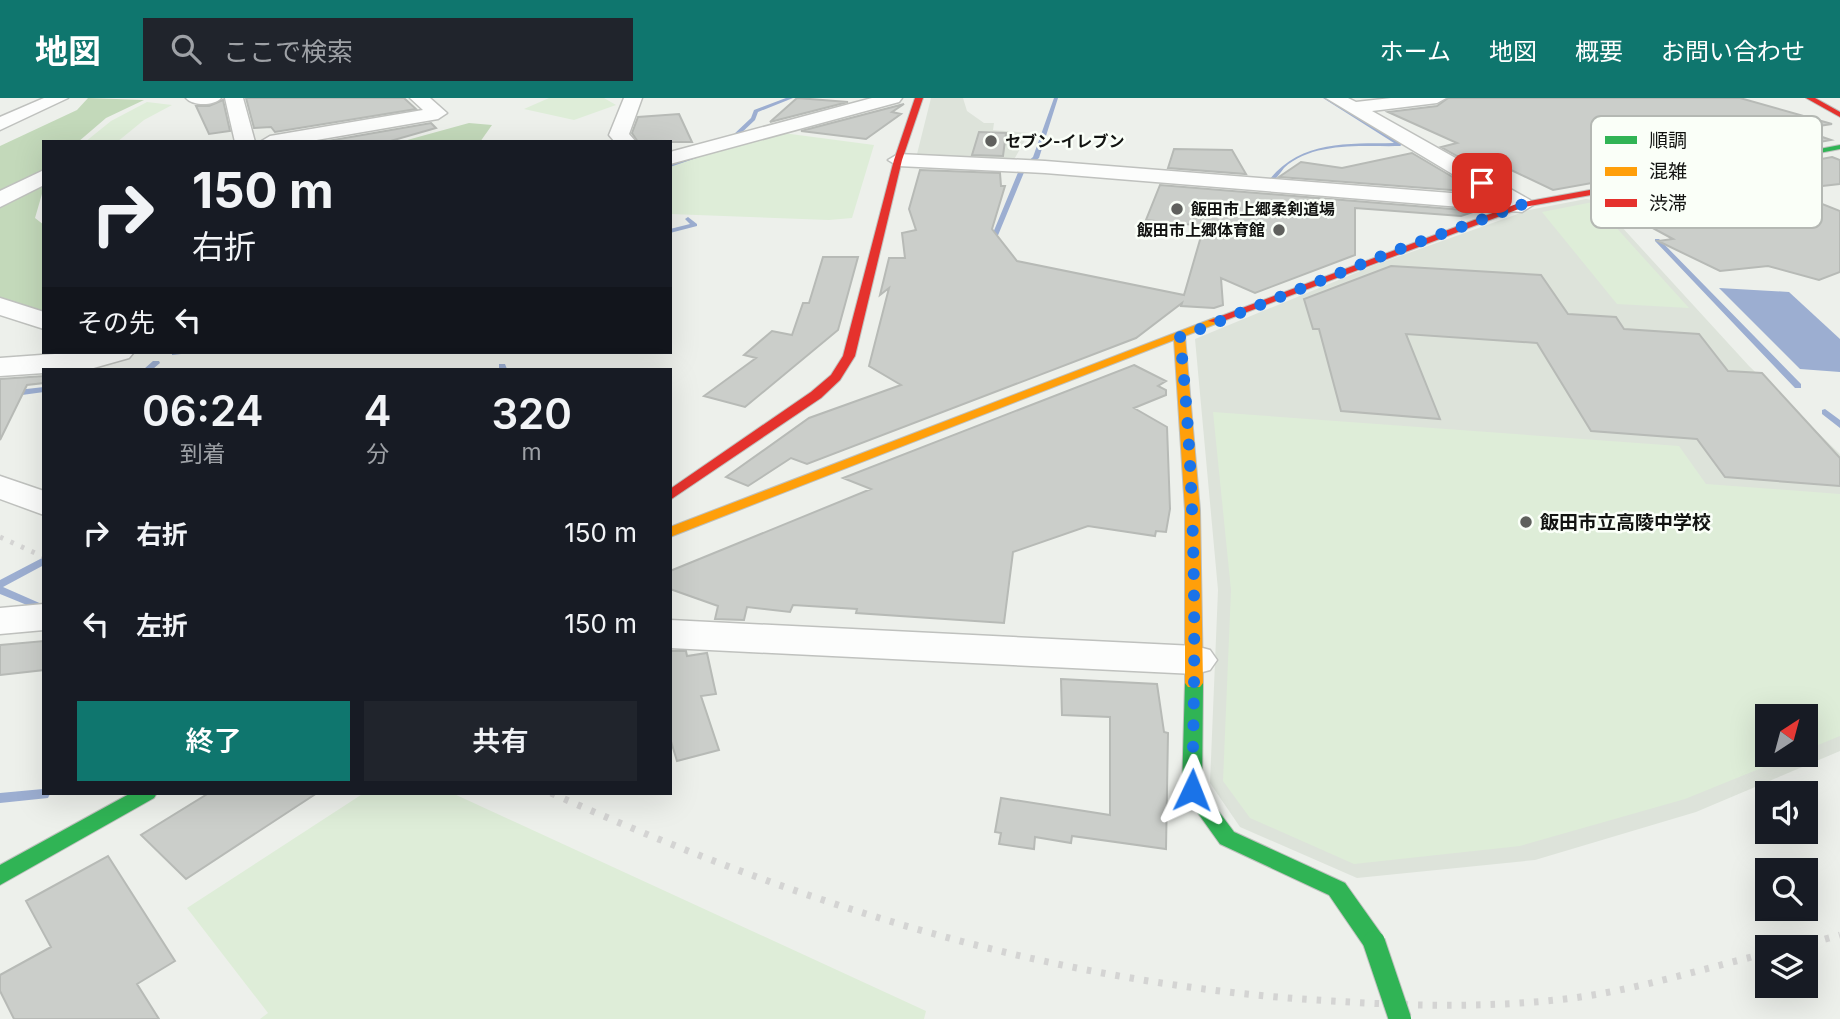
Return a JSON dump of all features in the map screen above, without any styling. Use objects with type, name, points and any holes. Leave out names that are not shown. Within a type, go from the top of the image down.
[{"type":"street","points":[[0,124],[59,98]]},
{"type":"street","points":[[195,98],[212,98]]},
{"type":"street","points":[[234,98],[244,140]]},
{"type":"street","points":[[282,140],[438,113],[419,98]]},
{"type":"street","points":[[624,140],[620,135],[633,98]]},
{"type":"street","points":[[672,157],[893,98]]},
{"type":"street","points":[[672,495],[816,395],[836,377],[849,356],[898,160],[919,98]]},
{"type":"street","points":[[1344,103],[1437,98]]},
{"type":"street","points":[[1810,98],[1840,114]]},
{"type":"street","points":[[1344,103],[1522,205]]},
{"type":"street","points":[[1822,150],[1840,147]]},
{"type":"street","points":[[898,160],[1045,167],[1522,205]]},
{"type":"street","points":[[0,200],[42,177]]},
{"type":"street","points":[[672,531],[1180,337],[1397,250],[1522,205],[1591,192]]},
{"type":"street","points":[[0,306],[42,320]]},
{"type":"street","points":[[1180,337],[1187,404],[1195,576],[1192,790],[1227,838],[1337,889],[1374,942],[1400,1019]]},
{"type":"street","points":[[0,367],[90,360],[112,354]]},
{"type":"street","points":[[0,487],[42,503]]},
{"type":"street","points":[[0,621],[42,617]]},
{"type":"street","points":[[672,634],[1195,660]]},
{"type":"street","points":[[0,876],[143,795]]},
{"type":"shaded area","points":[[931,98],[963,98],[967,111],[984,123],[994,123],[993,130],[1029,133],[1012,163],[916,158]]},
{"type":"shaded area","name":"飯田市立高陵中学校","points":[[1591,200],[1591,228],[1623,228],[1749,366],[1840,454],[1840,751],[1818,760],[1818,704],[1755,704],[1755,767],[1802,767],[1769,781],[1755,781],[1755,787],[1696,812],[1535,860],[1357,878],[1240,827],[1210,783],[1218,590],[1195,339],[1375,265],[1529,210]]},
{"type":"green space","points":[[88,98],[144,100],[106,118],[80,140],[42,140],[42,194],[35,218],[42,223],[42,311],[0,297],[0,146],[77,110]]},
{"type":"green space","points":[[549,98],[604,98],[616,105],[574,120],[524,109]]},
{"type":"green space","points":[[147,102],[172,105],[144,120],[119,140],[87,140],[111,121]]},
{"type":"green space","points":[[469,123],[492,125],[481,140],[407,140]]},
{"type":"green space","points":[[783,133],[874,145],[852,218],[829,220],[672,214],[672,162]]},
{"type":"green space","points":[[1591,202],[1591,228],[1617,228],[1689,308],[1617,304],[1542,212]]},
{"type":"green space","name":"飯田市立高陵中学校","points":[[1213,412],[1679,446],[1706,484],[1840,494],[1840,736],[1818,745],[1818,704],[1755,704],[1755,767],[1764,767],[1685,799],[1520,846],[1354,864],[1250,818],[1223,781],[1231,590]]},
{"type":"green space","points":[[361,795],[456,795],[926,1011],[924,1019],[260,1019],[268,1013],[187,908]]},
{"type":"water","points":[[1719,288],[1789,292],[1840,339],[1840,372],[1800,369]]},
{"type":"building","points":[[246,98],[404,98],[416,109],[275,132],[271,127],[254,128]]},
{"type":"building","points":[[797,98],[848,102],[770,122]]},
{"type":"building","points":[[1448,98],[1740,98],[1804,116],[1591,116],[1591,183],[1553,190],[1488,159],[1509,185],[1441,147],[1457,143],[1388,112],[1437,106]]},
{"type":"building","points":[[223,100],[230,131],[209,134],[196,106],[209,106]]},
{"type":"building","points":[[904,104],[892,112],[901,114],[866,139],[801,131]]},
{"type":"building","points":[[679,114],[692,142],[637,140],[632,133],[638,117]]},
{"type":"building","points":[[431,123],[436,128],[394,140],[333,140]]},
{"type":"building","name":"セブン-イレブン","points":[[979,132],[1006,133],[1003,156],[972,155]]},
{"type":"building","points":[[1174,149],[1232,150],[1246,174],[1168,168]]},
{"type":"building","points":[[1412,153],[1478,192],[1279,177],[1301,162],[1342,168]]},
{"type":"building","points":[[1832,157],[1840,160],[1840,184],[1822,186],[1822,159]]},
{"type":"building","points":[[920,170],[1000,173],[1001,186],[1005,186],[992,229],[1017,261],[1184,295],[1204,226],[1146,220],[1160,185],[1476,211],[1461,216],[1355,208],[1355,255],[1255,293],[1221,278],[1223,305],[1214,308],[1181,306],[1182,303],[1136,338],[807,464],[791,458],[748,486],[726,477],[809,418],[901,385],[869,366],[889,288],[880,295],[889,258],[905,258],[902,233],[916,230],[909,209]]},
{"type":"building","points":[[1822,204],[1840,211],[1840,272],[1819,280],[1768,266],[1720,271],[1658,241],[1673,239],[1653,228],[1822,228]]},
{"type":"building","points":[[823,257],[858,257],[838,330],[745,407],[704,396],[756,358],[744,355],[772,331],[792,335],[803,303],[809,303]]},
{"type":"building","points":[[1391,266],[1541,275],[1568,314],[1616,317],[1624,329],[1699,334],[1728,371],[1762,373],[1840,458],[1840,486],[1725,477],[1697,439],[1591,431],[1537,343],[1406,334],[1440,419],[1341,411],[1319,329],[1313,329],[1304,299]]},
{"type":"building","points":[[1134,365],[1166,381],[1158,386],[1166,390],[1166,395],[1134,408],[1167,427],[1170,509],[1166,532],[1156,531],[1155,536],[1088,526],[1013,552],[1004,623],[856,613],[857,609],[793,605],[790,612],[747,607],[744,620],[715,619],[718,606],[672,590],[672,570],[871,489],[843,478]]},
{"type":"building","points":[[42,376],[42,383],[27,385],[0,440],[0,379]]},
{"type":"building","points":[[42,641],[42,670],[0,675],[0,645]]},
{"type":"building","points":[[672,651],[686,651],[687,656],[707,653],[716,694],[701,696],[719,750],[677,761],[672,745]]},
{"type":"building","points":[[1061,679],[1157,684],[1164,732],[1168,733],[1166,849],[1072,836],[1071,843],[1035,837],[1034,849],[999,844],[1001,833],[995,832],[1001,798],[1110,815],[1110,717],[1062,715]]},
{"type":"building","points":[[206,795],[314,795],[186,879],[141,835]]},
{"type":"building","points":[[108,856],[175,961],[137,984],[159,1019],[14,1019],[0,991],[0,975],[51,947],[26,901]]},
{"type":"waterway","points":[[734,137],[753,119],[756,111],[791,98]]},
{"type":"waterway","points":[[1029,163],[1036,158],[1056,98]]},
{"type":"waterway","points":[[1272,180],[1282,167],[1312,152],[1348,146],[1400,144],[1325,98]]},
{"type":"waterway","points":[[672,164],[706,153]]},
{"type":"waterway","points":[[991,245],[1022,170]]},
{"type":"waterway","points":[[672,231],[695,225],[688,219]]},
{"type":"waterway","points":[[1657,240],[1798,386]]},
{"type":"waterway","points":[[149,368],[156,363]]},
{"type":"waterway","points":[[0,395],[42,389]]},
{"type":"waterway","points":[[1825,412],[1840,425]]},
{"type":"waterway","points":[[0,585],[42,561]]},
{"type":"waterway","points":[[0,590],[42,608]]},
{"type":"waterway","points":[[0,798],[42,794]]},
{"type":"railway","points":[[0,537],[42,556]]},
{"type":"railway","points":[[556,795],[740,871],[932,933],[1030,958],[1129,978],[1229,992],[1390,1004],[1478,1005],[1536,1002],[1616,991],[1755,956]]},
{"type":"railway","points":[[1818,941],[1840,935]]},
{"type":"traffic: fast","points":[[1822,150],[1840,147]]},
{"type":"traffic: fast","points":[[1194,683],[1192,790],[1227,838],[1337,889],[1374,942]]},
{"type":"traffic: fast","points":[[0,876],[143,795]]},
{"type":"traffic: fast","points":[[1374,942],[1400,1019]]},
{"type":"traffic: slow","points":[[672,531],[1214,321]]},
{"type":"traffic: slow","points":[[1180,337],[1192,510],[1194,683]]},
{"type":"traffic: jam","points":[[672,495],[816,395],[836,377],[849,356],[898,160],[919,98]]},
{"type":"traffic: jam","points":[[1810,98],[1840,115]]},
{"type":"traffic: jam","points":[[1214,321],[1522,205],[1591,193]]},
{"type":"place","name":"セブン-イレブン","points":[[991,141]]},
{"type":"place","name":"飯田市上郷柔剣道場","points":[[1177,209]]},
{"type":"place","name":"飯田市上郷体育館","points":[[1279,230]]},
{"type":"place","name":"飯田市立高陵中学校","points":[[1526,522]]},
{"type":"route","points":[[1192,790],[1196,589],[1187,404],[1180,337],[1397,250],[1522,205],[1482,183]]}]
